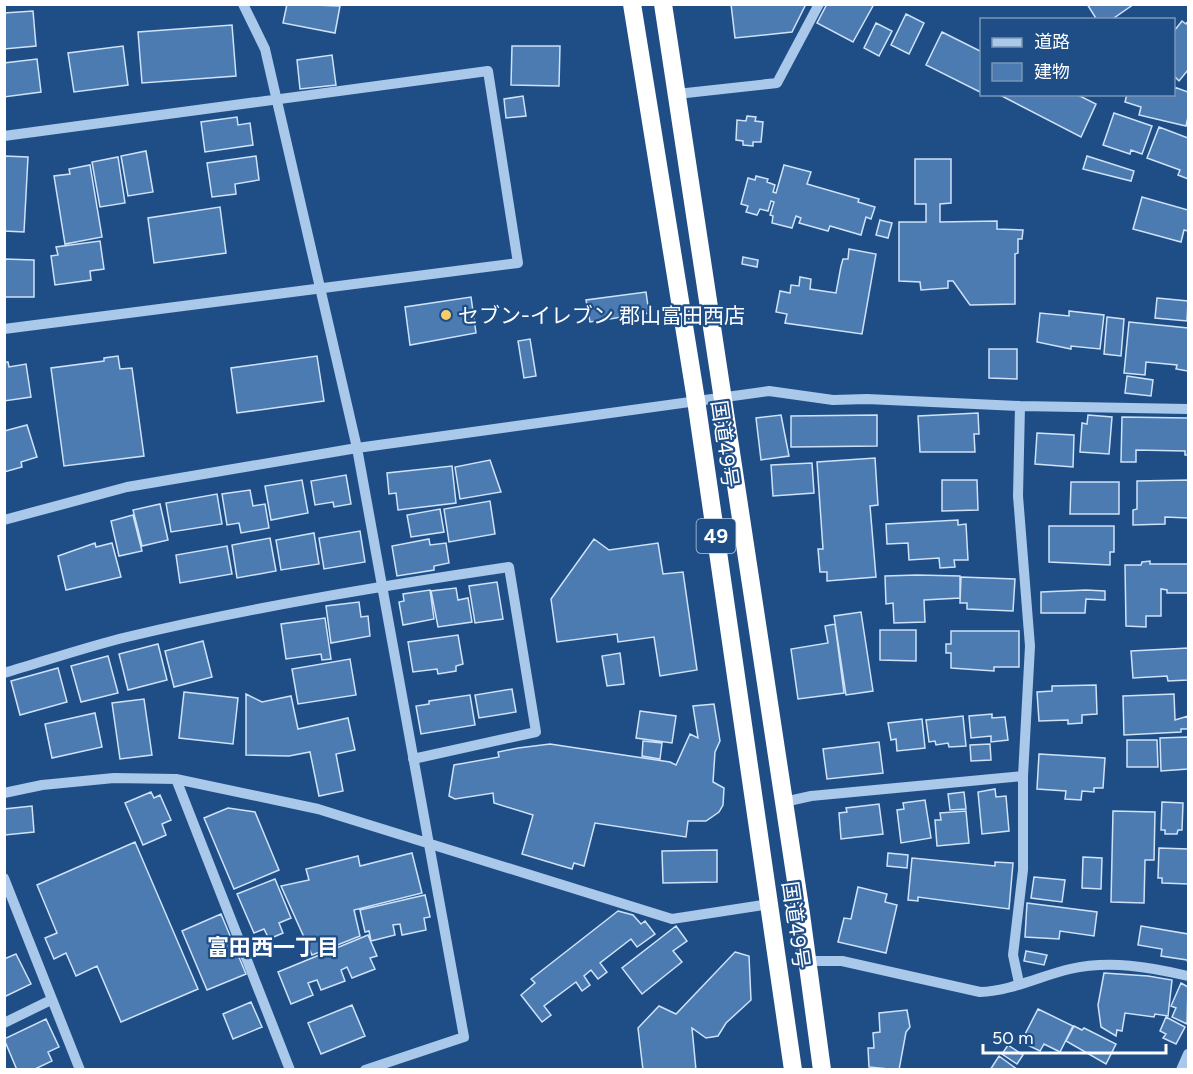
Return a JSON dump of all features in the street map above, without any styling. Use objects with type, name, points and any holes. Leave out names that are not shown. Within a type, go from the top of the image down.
[{"type":"highway","name":"国道49号","points":[[632,4],[696,400],[793,1070]]},
{"type":"highway","name":"国道49号","points":[[663,4],[784,802],[822,1070]]},
{"type":"street","points":[[243,4],[265,49],[322,288],[357,448],[464,1037],[365,1070]]},
{"type":"street","points":[[677,94],[777,83],[819,4]]},
{"type":"street","points":[[4,136],[488,71],[519,263],[4,329]]},
{"type":"street","points":[[4,520],[127,487],[357,448],[769,391],[833,400],[867,399],[1020,406],[1188,409]]},
{"type":"street","points":[[1019,983],[1013,955],[1023,870],[1023,776],[1030,645],[1018,496],[1020,406]]},
{"type":"street","points":[[4,673],[126,638],[382,586],[509,567],[536,732],[413,759]]},
{"type":"street","points":[[784,802],[811,796],[1023,776]]},
{"type":"street","points":[[4,793],[42,785],[114,778],[176,780],[318,808],[672,919],[770,904]]},
{"type":"street","points":[[176,780],[290,1070]]},
{"type":"street","points":[[4,878],[80,1070]]},
{"type":"street","points":[[807,961],[842,961],[980,992],[1091,965],[1145,966],[1188,976]]},
{"type":"street","points":[[4,1023],[51,1000]]},
{"type":"street","points":[[1181,1070],[1188,1054]]},
{"type":"building","points":[[287,4],[340,6],[335,33],[283,23]]},
{"type":"building","points":[[731,4],[806,4],[792,32],[735,38]]},
{"type":"building","points":[[827,4],[874,4],[853,42],[817,23]]},
{"type":"building","points":[[1087,4],[1134,4],[1114,18],[1096,18]]},
{"type":"building","points":[[33,11],[36,46],[4,49],[4,13]]},
{"type":"building","points":[[906,14],[924,23],[909,54],[891,45]]},
{"type":"building","points":[[1182,21],[1186,24],[1188,21],[1188,70],[1179,81],[1175,77],[1175,30]]},
{"type":"building","points":[[876,23],[892,31],[879,56],[864,48]]},
{"type":"building","points":[[232,25],[236,76],[142,83],[138,32]]},
{"type":"building","points":[[942,32],[980,51],[980,92],[926,65]]},
{"type":"building","points":[[123,46],[128,85],[74,92],[68,53]]},
{"type":"building","points":[[512,46],[560,46],[559,86],[511,85]]},
{"type":"building","points":[[332,55],[336,85],[300,89],[297,60]]},
{"type":"building","points":[[37,59],[41,92],[4,97],[4,63]]},
{"type":"building","points":[[1175,87],[1188,92],[1186,126],[1139,115],[1141,107],[1125,102],[1126,96],[1175,96]]},
{"type":"building","points":[[523,96],[526,116],[506,118],[504,99]]},
{"type":"building","points":[[1002,96],[1080,96],[1096,104],[1081,137]]},
{"type":"building","points":[[1114,113],[1152,126],[1142,154],[1131,150],[1130,154],[1103,145]]},
{"type":"building","points":[[747,116],[756,117],[755,121],[763,122],[761,142],[753,142],[753,146],[743,145],[743,141],[736,140],[737,120],[746,121]]},
{"type":"building","points":[[237,117],[238,125],[250,123],[253,145],[205,152],[201,122]]},
{"type":"building","points":[[1159,127],[1188,138],[1188,179],[1178,175],[1180,170],[1147,158]]},
{"type":"building","points":[[146,151],[153,192],[128,196],[121,156]]},
{"type":"building","points":[[4,156],[28,157],[24,232],[4,231]]},
{"type":"building","points":[[256,156],[259,180],[235,184],[236,194],[212,197],[207,163]]},
{"type":"building","points":[[1087,156],[1134,171],[1131,181],[1083,169]]},
{"type":"building","points":[[118,157],[125,203],[100,207],[92,162]]},
{"type":"building","points":[[915,159],[951,159],[951,203],[940,204],[940,222],[997,221],[997,229],[1023,230],[1022,239],[1018,239],[1018,253],[1015,254],[1015,304],[970,305],[953,281],[948,281],[948,288],[921,290],[920,282],[899,281],[899,222],[926,222],[926,204],[915,204]]},
{"type":"building","points":[[90,165],[102,237],[65,244],[54,176],[70,174],[69,169]]},
{"type":"building","points":[[784,165],[811,172],[807,184],[859,199],[858,202],[875,207],[871,219],[866,217],[861,235],[830,226],[828,231],[799,223],[801,218],[796,216],[792,228],[772,223],[773,216],[770,215],[774,202],[771,201],[768,211],[760,209],[757,215],[746,212],[748,206],[741,204],[748,178],[755,180],[756,176],[768,179],[767,182],[775,185],[773,192],[776,193]]},
{"type":"building","points":[[1142,197],[1188,210],[1188,231],[1184,230],[1181,242],[1133,229]]},
{"type":"building","points":[[220,207],[226,253],[154,263],[148,218]]},
{"type":"building","points":[[880,220],[892,223],[888,238],[876,235]]},
{"type":"building","points":[[100,241],[104,269],[90,271],[91,280],[55,285],[51,256],[58,255],[56,247]]},
{"type":"building","points":[[849,249],[876,254],[862,334],[785,323],[787,314],[776,312],[780,291],[790,293],[791,285],[799,286],[800,277],[811,279],[810,289],[836,293],[843,259],[848,259]]},
{"type":"building","points":[[743,257],[758,260],[757,267],[742,264]]},
{"type":"building","points":[[4,259],[34,260],[34,297],[4,297]]},
{"type":"building","points":[[646,292],[649,313],[590,322],[586,300]]},
{"type":"building","points":[[471,297],[476,333],[410,345],[405,307]]},
{"type":"building","points":[[1157,298],[1188,301],[1187,321],[1155,318]]},
{"type":"building","points":[[1069,311],[1104,315],[1100,349],[1071,346],[1071,349],[1037,342],[1040,313],[1069,316]]},
{"type":"building","points":[[1107,317],[1124,319],[1121,356],[1104,354]]},
{"type":"building","points":[[1129,322],[1188,328],[1188,371],[1176,369],[1177,365],[1146,362],[1145,375],[1124,373]]},
{"type":"building","points":[[530,339],[536,376],[524,378],[518,341]]},
{"type":"building","points":[[989,349],[1017,349],[1017,379],[989,378]]},
{"type":"building","points":[[118,356],[120,369],[132,368],[144,456],[64,466],[51,368],[104,361],[104,358]]},
{"type":"building","points":[[317,356],[324,401],[237,413],[231,368]]},
{"type":"building","points":[[4,362],[8,362],[9,367],[26,364],[31,397],[4,401]]},
{"type":"building","points":[[1127,376],[1153,380],[1151,396],[1125,393]]},
{"type":"building","points":[[978,413],[979,434],[974,434],[975,452],[920,452],[918,416]]},
{"type":"building","points":[[781,415],[789,456],[761,460],[756,418]]},
{"type":"building","points":[[877,415],[877,446],[791,447],[791,416]]},
{"type":"building","points":[[1088,415],[1112,417],[1109,454],[1080,452],[1082,423],[1087,424]]},
{"type":"building","points":[[1122,417],[1188,418],[1188,455],[1185,455],[1185,451],[1136,450],[1136,462],[1121,462]]},
{"type":"building","points":[[27,425],[37,457],[21,462],[22,467],[4,472],[4,431]]},
{"type":"building","points":[[1037,433],[1074,435],[1073,467],[1035,464]]},
{"type":"building","points":[[875,458],[878,505],[870,506],[876,577],[827,581],[827,572],[820,572],[818,549],[823,549],[817,462]]},
{"type":"building","points":[[490,460],[501,492],[460,499],[455,467]]},
{"type":"building","points":[[812,463],[814,493],[773,496],[771,465]]},
{"type":"building","points":[[452,466],[456,503],[398,510],[396,493],[389,494],[387,473]]},
{"type":"building","points":[[346,475],[351,504],[334,507],[333,502],[315,505],[311,481]]},
{"type":"building","points":[[302,480],[308,513],[271,520],[265,486]]},
{"type":"building","points":[[942,480],[977,480],[978,510],[942,511]]},
{"type":"building","points":[[1188,480],[1188,518],[1165,517],[1165,524],[1133,525],[1133,510],[1137,509],[1137,481]]},
{"type":"building","points":[[1071,482],[1119,482],[1119,514],[1070,514]]},
{"type":"building","points":[[250,490],[253,506],[265,504],[269,528],[241,533],[239,523],[227,525],[222,494]]},
{"type":"building","points":[[217,494],[222,524],[171,532],[166,503]]},
{"type":"building","points":[[490,501],[495,534],[449,542],[444,509]]},
{"type":"building","points":[[160,504],[168,540],[142,546],[133,510]]},
{"type":"building","points":[[440,509],[444,532],[411,537],[407,515]]},
{"type":"building","points":[[133,515],[142,551],[119,556],[111,521]]},
{"type":"building","points":[[958,520],[958,525],[966,524],[968,560],[954,560],[955,567],[940,568],[939,558],[909,560],[908,543],[887,544],[886,524]]},
{"type":"building","points":[[1049,526],[1114,526],[1114,552],[1110,552],[1110,565],[1049,562]]},
{"type":"building","points":[[360,531],[365,562],[324,569],[319,538]]},
{"type":"building","points":[[314,533],[319,564],[281,570],[276,540]]},
{"type":"building","points":[[270,538],[276,571],[237,578],[232,545]]},
{"type":"building","points":[[429,539],[430,545],[446,543],[449,563],[434,566],[434,570],[397,576],[392,546]]},
{"type":"building","points":[[594,539],[609,550],[658,543],[663,574],[683,572],[697,670],[660,676],[654,637],[618,642],[617,634],[557,642],[551,599]]},
{"type":"building","points":[[95,543],[96,547],[112,543],[121,577],[66,590],[58,556]]},
{"type":"building","points":[[227,546],[232,574],[180,583],[176,555]]},
{"type":"building","points":[[1150,561],[1150,564],[1188,564],[1188,593],[1167,593],[1167,590],[1161,589],[1161,616],[1146,616],[1146,627],[1126,626],[1125,565],[1141,565],[1142,562]]},
{"type":"building","points":[[885,576],[960,576],[960,598],[924,600],[925,622],[894,623],[893,603],[886,604]]},
{"type":"building","points":[[961,577],[1015,579],[1013,611],[967,609],[967,603],[960,603]]},
{"type":"building","points":[[497,582],[503,619],[475,623],[469,586]]},
{"type":"building","points":[[456,588],[458,600],[468,598],[472,622],[438,627],[431,591]]},
{"type":"building","points":[[430,590],[434,619],[403,625],[399,602],[404,601],[403,594]]},
{"type":"building","points":[[1105,591],[1105,600],[1086,599],[1085,613],[1041,613],[1041,592]]},
{"type":"building","points":[[359,602],[361,617],[368,616],[370,636],[331,643],[326,606]]},
{"type":"building","points":[[861,612],[873,691],[846,695],[834,616]]},
{"type":"building","points":[[325,618],[331,659],[322,660],[321,654],[286,659],[281,624]]},
{"type":"building","points":[[835,624],[844,693],[798,699],[791,649],[828,643],[825,626]]},
{"type":"building","points":[[880,630],[916,630],[916,661],[880,660]]},
{"type":"building","points":[[951,631],[1019,631],[1019,667],[994,667],[994,671],[951,668],[951,653],[946,653],[946,644],[951,644]]},
{"type":"building","points":[[458,635],[463,664],[456,666],[456,671],[438,674],[437,669],[413,672],[408,642]]},
{"type":"building","points":[[203,641],[212,677],[174,687],[165,651]]},
{"type":"building","points":[[158,644],[167,680],[128,690],[119,654]]},
{"type":"building","points":[[1188,648],[1188,680],[1168,681],[1167,676],[1133,678],[1131,651]]},
{"type":"building","points":[[620,653],[624,684],[607,686],[602,656]]},
{"type":"building","points":[[108,656],[118,693],[81,702],[71,666]]},
{"type":"building","points":[[350,659],[356,695],[298,704],[292,669]]},
{"type":"building","points":[[58,668],[67,702],[20,715],[11,681]]},
{"type":"building","points":[[1096,685],[1097,714],[1082,715],[1082,723],[1068,724],[1068,720],[1039,721],[1037,692],[1052,691],[1052,686]]},
{"type":"building","points":[[512,689],[516,712],[479,718],[475,695]]},
{"type":"building","points":[[184,692],[238,698],[233,744],[179,738]]},
{"type":"building","points":[[246,694],[262,702],[291,696],[298,729],[348,718],[355,750],[336,754],[343,791],[319,796],[310,752],[289,756],[246,755]]},
{"type":"building","points":[[1174,694],[1175,720],[1188,716],[1188,729],[1181,729],[1181,732],[1124,735],[1123,696]]},
{"type":"building","points":[[470,695],[475,725],[421,734],[416,706],[429,704],[429,701]]},
{"type":"building","points":[[144,699],[152,755],[120,759],[112,703]]},
{"type":"building","points":[[714,704],[720,741],[715,752],[713,782],[724,788],[723,805],[719,812],[706,821],[688,821],[686,837],[595,823],[584,866],[574,863],[572,869],[522,854],[533,815],[494,803],[493,793],[455,799],[449,796],[454,765],[499,757],[498,752],[518,748],[550,744],[670,762],[676,765],[690,734],[698,738],[693,706]]},
{"type":"building","points":[[640,711],[676,716],[672,743],[636,738]]},
{"type":"building","points":[[95,713],[102,747],[52,758],[45,724]]},
{"type":"building","points":[[992,714],[992,718],[1005,717],[1008,740],[991,742],[991,736],[971,738],[969,716]]},
{"type":"building","points":[[963,716],[966,746],[949,747],[948,743],[936,745],[935,741],[929,742],[926,720]]},
{"type":"building","points":[[922,719],[925,748],[897,751],[896,739],[891,740],[888,723]]},
{"type":"building","points":[[1188,737],[1188,769],[1161,771],[1160,738]]},
{"type":"building","points":[[1127,740],[1157,740],[1158,767],[1127,767]]},
{"type":"building","points":[[643,741],[662,743],[660,759],[642,756]]},
{"type":"building","points":[[879,742],[883,773],[827,779],[823,749]]},
{"type":"building","points":[[990,744],[991,760],[971,761],[970,745]]},
{"type":"building","points":[[1039,754],[1105,758],[1103,788],[1094,788],[1094,792],[1082,791],[1081,800],[1065,799],[1066,791],[1037,789]]},
{"type":"building","points":[[995,789],[996,797],[1006,796],[1009,831],[982,834],[978,792]]},
{"type":"building","points":[[151,792],[154,798],[160,795],[171,820],[162,824],[166,835],[143,845],[125,803]]},
{"type":"building","points":[[964,792],[966,809],[950,810],[948,794]]},
{"type":"building","points":[[925,800],[931,838],[901,843],[897,810],[904,809],[903,803]]},
{"type":"building","points":[[1162,802],[1183,803],[1182,830],[1178,830],[1177,834],[1165,834],[1165,830],[1161,830]]},
{"type":"building","points":[[879,804],[883,834],[841,839],[839,813],[847,812],[846,808]]},
{"type":"building","points":[[32,806],[34,832],[5,835],[4,809]]},
{"type":"building","points":[[228,808],[255,812],[279,870],[234,889],[204,818]]},
{"type":"building","points":[[966,811],[969,843],[937,846],[935,820],[941,820],[940,813]]},
{"type":"building","points":[[1113,811],[1155,812],[1154,860],[1145,860],[1144,903],[1111,902]]},
{"type":"building","points":[[135,842],[198,989],[121,1022],[97,966],[76,976],[66,953],[54,959],[45,938],[57,933],[37,885]]},
{"type":"building","points":[[1159,848],[1188,849],[1188,884],[1162,883],[1162,878],[1158,878]]},
{"type":"building","points":[[717,850],[717,882],[663,883],[662,851]]},
{"type":"building","points":[[412,853],[422,893],[354,910],[360,936],[312,955],[281,886],[309,880],[306,869],[358,856],[360,866]]},
{"type":"building","points":[[888,853],[908,855],[907,868],[887,866]]},
{"type":"building","points":[[1083,857],[1102,858],[1101,889],[1082,888]]},
{"type":"building","points":[[912,858],[995,866],[995,862],[1013,863],[1009,909],[918,897],[918,901],[908,900]]},
{"type":"building","points":[[1034,877],[1065,880],[1062,902],[1031,898]]},
{"type":"building","points":[[275,879],[291,918],[279,923],[283,933],[269,939],[264,929],[254,933],[237,894]]},
{"type":"building","points":[[858,887],[887,894],[885,902],[897,905],[886,953],[838,942],[844,918],[851,919]]},
{"type":"building","points":[[425,895],[430,917],[424,918],[426,930],[402,935],[400,924],[393,925],[395,935],[371,941],[369,931],[365,932],[360,910]]},
{"type":"building","points":[[1027,903],[1097,912],[1094,936],[1060,931],[1059,939],[1025,937]]},
{"type":"building","points":[[618,911],[633,915],[641,924],[645,921],[655,934],[637,947],[631,939],[600,963],[607,972],[598,979],[591,970],[584,976],[590,985],[582,991],[576,982],[544,1006],[551,1015],[542,1022],[521,995],[535,983],[531,979]]},
{"type":"building","points":[[221,914],[246,974],[207,990],[182,931]]},
{"type":"building","points":[[676,926],[687,941],[673,951],[682,962],[642,994],[622,968]]},
{"type":"building","points":[[1141,926],[1188,934],[1188,963],[1187,960],[1161,956],[1162,949],[1138,945]]},
{"type":"building","points":[[368,935],[377,956],[370,958],[375,969],[352,978],[347,967],[341,970],[345,981],[321,990],[317,980],[308,983],[313,995],[291,1004],[278,972]]},
{"type":"building","points":[[1026,951],[1047,955],[1044,965],[1024,961]]},
{"type":"building","points":[[735,952],[749,956],[751,1000],[726,1023],[718,1036],[706,1038],[692,1028],[696,1070],[643,1070],[638,1028],[659,1006],[676,1014]]},
{"type":"building","points":[[16,954],[31,984],[4,997],[4,959]]},
{"type":"building","points":[[1104,973],[1172,980],[1168,1016],[1155,1014],[1154,1017],[1125,1013],[1122,1031],[1117,1030],[1116,1036],[1101,1027],[1098,1005]]},
{"type":"building","points":[[1181,983],[1188,987],[1187,1024],[1172,1017],[1176,1008],[1171,1006]]},
{"type":"building","points":[[251,1002],[262,1027],[233,1039],[223,1014]]},
{"type":"building","points":[[352,1005],[365,1036],[321,1054],[308,1023]]},
{"type":"building","points":[[1038,1009],[1073,1026],[1060,1052],[1044,1044],[1040,1051],[1021,1042]]},
{"type":"building","points":[[907,1010],[910,1027],[906,1032],[899,1070],[869,1067],[868,1048],[874,1048],[873,1033],[880,1032],[879,1013]]},
{"type":"building","points":[[1166,1017],[1185,1027],[1176,1044],[1163,1038],[1166,1034],[1160,1031]]},
{"type":"building","points":[[46,1019],[59,1047],[48,1052],[52,1061],[33,1070],[17,1070],[4,1039]]},
{"type":"building","points":[[1074,1026],[1082,1030],[1084,1028],[1116,1044],[1106,1064],[1066,1041]]},
{"type":"building","points":[[1008,1045],[1023,1055],[1017,1064],[1002,1054]]},
{"type":"building","points":[[999,1056],[1018,1070],[990,1070]]},
{"type":"place","name":"セブン-イレブン 郡山富田西店","points":[[446,315]]},
{"type":"district","name":"富田西一丁目","points":[[273,947]]}]
